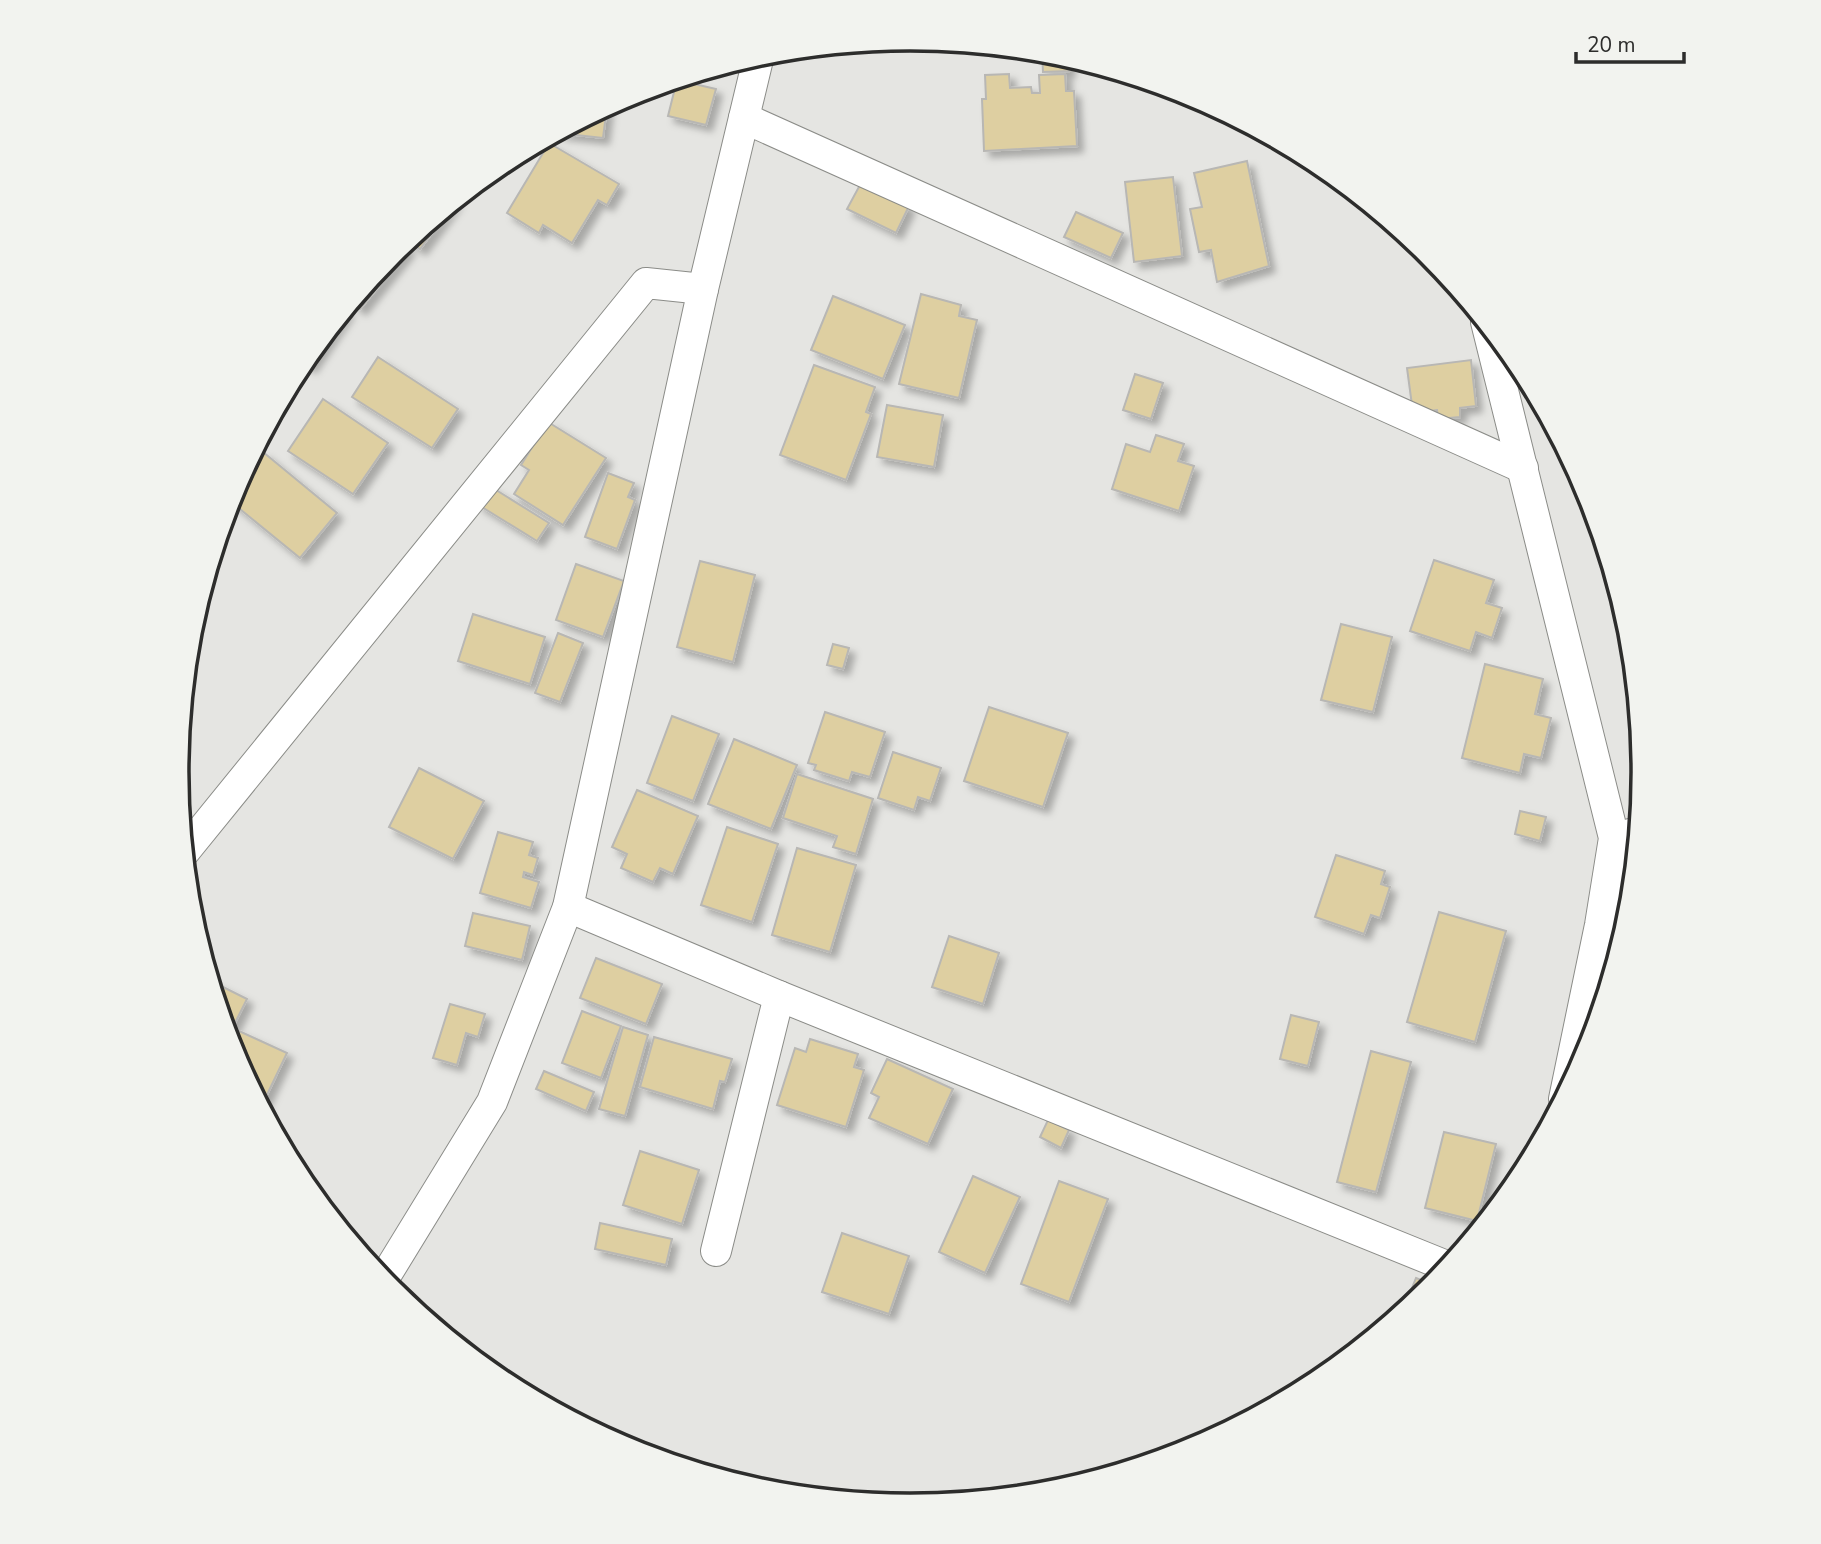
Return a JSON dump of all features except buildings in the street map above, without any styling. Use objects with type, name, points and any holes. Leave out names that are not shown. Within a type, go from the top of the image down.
[{"type":"street","points":[[389,1270],[492,1102],[568,906],[703,289],[756,68]]},
{"type":"street","points":[[744,118],[1522,468]]},
{"type":"street","points":[[193,841],[646,283],[703,289]]},
{"type":"street","points":[[1492,345],[1522,468],[1626,835],[1600,925],[1573,1057]]},
{"type":"street","points":[[568,906],[779,996],[1439,1263]]},
{"type":"street","points":[[716,1251],[779,996]]}]
